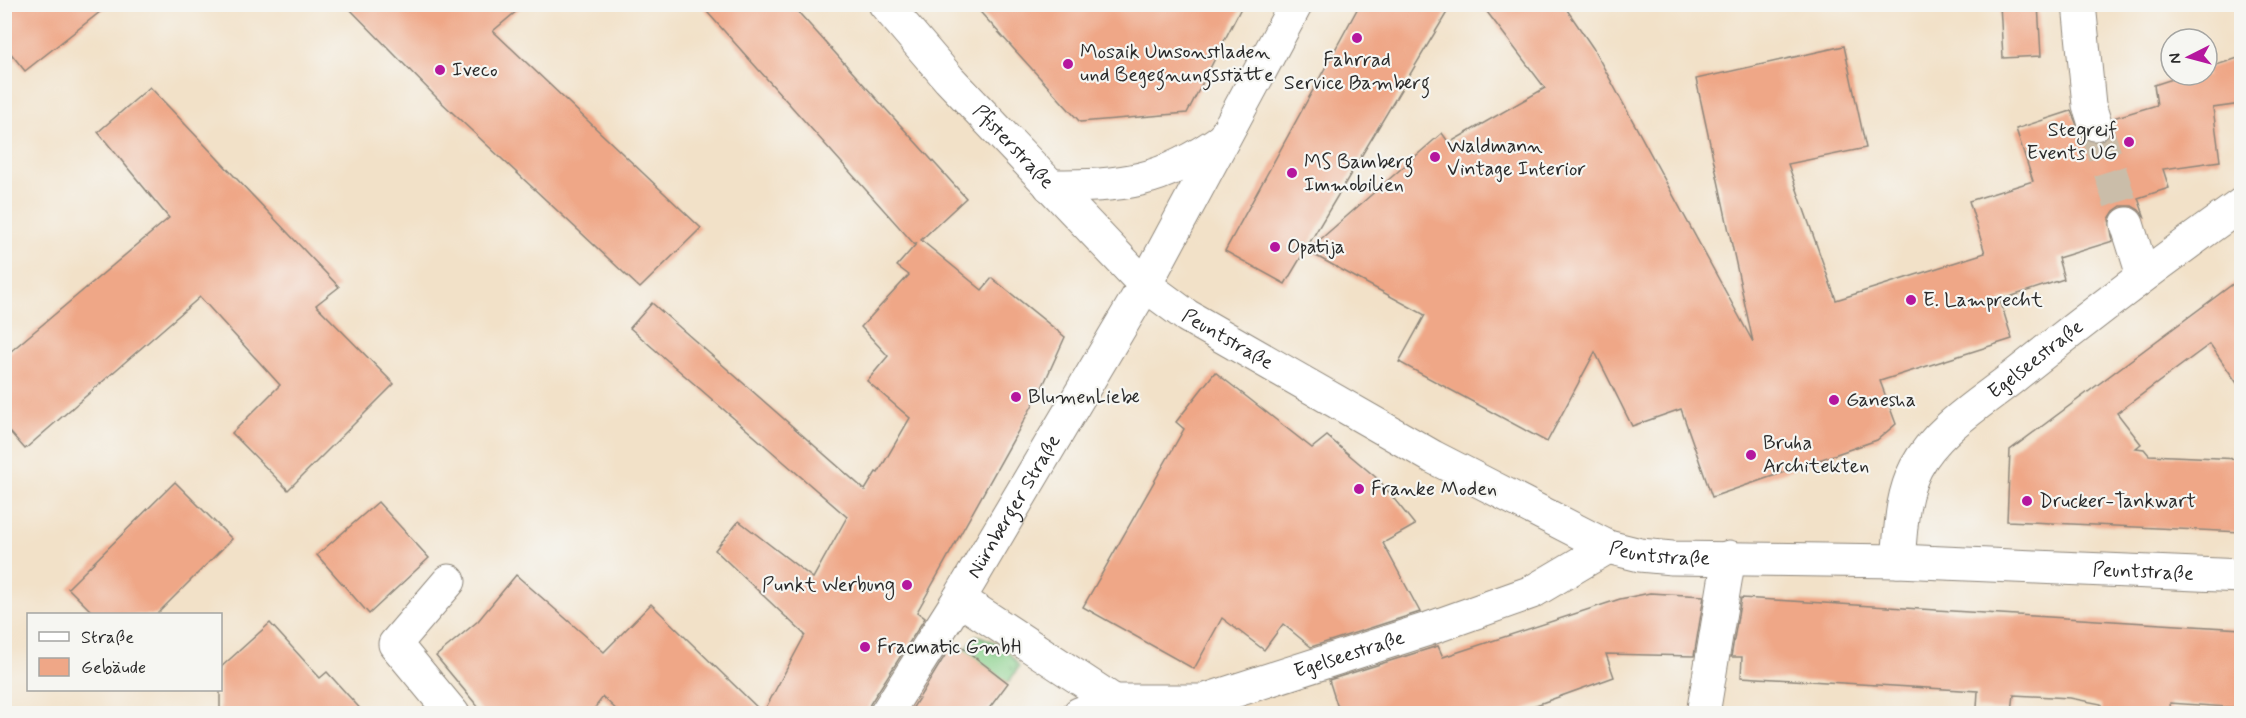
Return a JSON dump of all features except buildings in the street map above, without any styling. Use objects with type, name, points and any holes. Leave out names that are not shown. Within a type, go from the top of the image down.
[{"type":"street","name":"Pfisterstraße","points":[[885,4],[949,79],[1145,285]]},
{"type":"street","name":"Nürnberger Straße","points":[[886,714],[959,599],[1145,285],[1296,4]]},
{"type":"street","points":[[2079,4],[2089,105],[2095,124]]},
{"type":"street","name":"Nürnberger Straße","points":[[1050,186],[1113,186],[1161,174],[1198,156],[1224,138]]},
{"type":"street","name":"Egelseestraße","points":[[1898,561],[1904,494],[1916,467],[1931,446],[1963,416],[2143,275],[2241,204]]},
{"type":"street","points":[[2127,224],[2143,275]]},
{"type":"street","name":"Peuntstraße","points":[[1145,285],[1187,316],[1423,452],[1608,547],[1651,556],[1898,561],[2241,576]]},
{"type":"street","name":"Egelseestraße","points":[[1079,714],[1114,701],[1206,707],[1532,592],[1608,547]]},
{"type":"street","points":[[1703,714],[1729,557]]},
{"type":"street","points":[[449,581],[395,644],[453,714]]},
{"type":"street","points":[[959,599],[1114,701]]},
{"type":"green space","points":[[976,635],[1001,647],[1016,661],[1019,667],[1008,683],[965,650]]},
{"type":"tunnel","points":[[2095,124],[2127,224]]},
{"type":"place","name":"Fahrrad Service Bamberg","points":[[1357,38]]},
{"type":"place","name":"Mosaik Umsonstladen und Begegnungsstätte","points":[[1068,64]]},
{"type":"place","name":"Iveco","points":[[440,70]]},
{"type":"place","name":"Stegreif Events UG","points":[[2129,142]]},
{"type":"place","name":"Waldmann Vintage Interior","points":[[1435,157]]},
{"type":"place","name":"MS Bamberg Immobilien","points":[[1292,173]]},
{"type":"place","name":"Opatija","points":[[1275,247]]},
{"type":"place","name":"E. Lamprecht","points":[[1911,300]]},
{"type":"place","name":"BlumenLiebe","points":[[1016,397]]},
{"type":"place","name":"Ganesha","points":[[1834,400]]},
{"type":"place","name":"Bruha Architekten","points":[[1751,455]]},
{"type":"place","name":"Franke Moden","points":[[1359,489]]},
{"type":"place","name":"Drucker-Tankwart","points":[[2027,501]]},
{"type":"place","name":"Punkt Werbung","points":[[907,585]]},
{"type":"place","name":"Fracmatic GmbH","points":[[865,647]]}]
